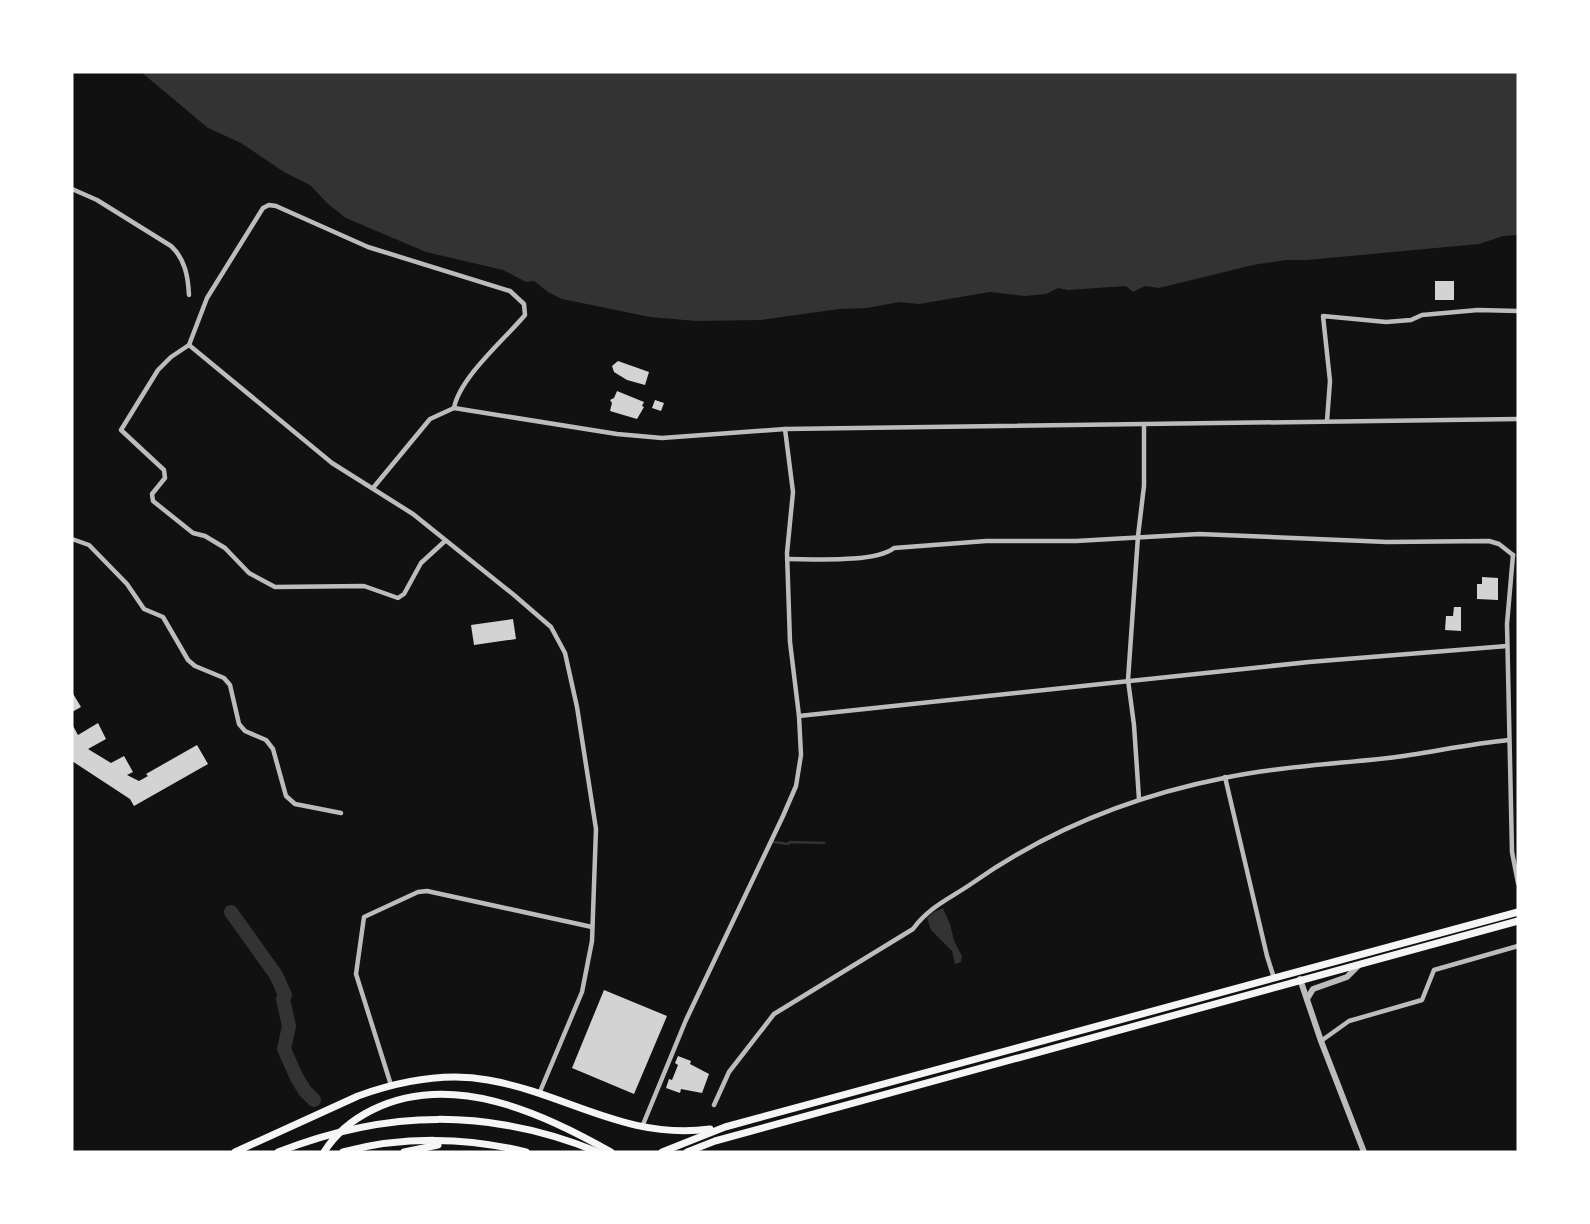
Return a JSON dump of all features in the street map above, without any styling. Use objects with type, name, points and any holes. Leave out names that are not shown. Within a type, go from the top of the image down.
[{"type":"main road","points":[[688,1152],[703,1145],[1518,912]]},
{"type":"main road","points":[[662,1152],[725,1127],[1274,978],[1299,976],[1361,963],[1518,921]]},
{"type":"main road","points":[[235,1152],[335,1105],[391,1085],[424,1078],[486,1080],[539,1094],[642,1128],[677,1131],[725,1127]]},
{"type":"main road","points":[[324,1152],[338,1133],[382,1105],[439,1094],[489,1099],[516,1108],[611,1152]]},
{"type":"main road","points":[[278,1152],[353,1128],[399,1120],[451,1118],[522,1127],[598,1152]]},
{"type":"main road","points":[[344,1152],[409,1140],[452,1142],[526,1152]]},
{"type":"main road","points":[[404,1152],[452,1142]]},
{"type":"street","points":[[72,189],[105,205],[178,252],[186,270],[190,295]]},
{"type":"street","points":[[445,541],[421,563],[404,594],[398,598],[364,586],[275,587],[249,573],[225,548],[205,536],[193,533],[153,501],[152,494],[165,478],[164,470],[121,430],[158,370],[189,345],[217,280],[263,208],[270,205],[368,247],[510,291],[524,304],[525,315],[509,335],[491,349],[457,398],[454,408]]},
{"type":"street","points":[[1327,421],[1330,381],[1323,316],[1387,322],[1411,320],[1422,315],[1466,311],[1518,311]]},
{"type":"street","points":[[189,345],[332,463],[413,514],[514,595],[551,628],[565,653],[577,707],[596,829],[590,962],[582,992],[539,1094]]},
{"type":"street","points":[[373,488],[430,419],[454,408],[649,438],[785,429],[1518,419]]},
{"type":"street","points":[[1139,799],[1128,680],[1144,486],[1144,425]]},
{"type":"street","points":[[642,1128],[686,1020],[796,786],[801,755],[790,642],[787,559],[793,492],[785,429]]},
{"type":"street","points":[[787,559],[848,558],[886,554],[894,548],[986,541],[1076,541],[1199,534],[1387,542],[1489,541],[1499,544],[1516,555],[1508,611],[1507,646],[1513,852],[1518,883]]},
{"type":"street","points":[[72,539],[89,545],[127,584],[144,609],[163,617],[188,660],[195,666],[224,678],[230,685],[239,724],[245,731],[266,740],[273,749],[286,796],[295,804],[341,813]]},
{"type":"street","points":[[799,716],[1309,662],[1507,646]]},
{"type":"street","points":[[714,1105],[729,1072],[774,1014],[913,929],[923,914],[933,906],[952,897],[1000,864],[1059,832],[1139,799],[1225,777],[1509,740]]},
{"type":"street","points":[[1225,777],[1274,978]]},
{"type":"street","points":[[391,1085],[356,974],[364,917],[418,892],[427,891],[592,927]]},
{"type":"street","points":[[1321,1041],[1349,1021],[1422,1000],[1434,970],[1518,946]]},
{"type":"street","points":[[1307,999],[1313,989],[1348,977],[1361,963]]},
{"type":"street","points":[[1299,976],[1364,1152]]},
{"type":"shaded area","points":[[141,72],[1518,72],[1518,235],[1503,236],[1479,244],[1286,260],[1253,265],[1159,288],[1145,286],[1133,292],[1126,286],[1068,290],[1058,288],[1046,294],[1025,296],[990,292],[919,304],[899,302],[761,320],[696,321],[650,317],[562,299],[534,281],[526,282],[503,270],[426,252],[346,218],[310,185],[284,172],[241,143],[208,128]]},
{"type":"shaded area","points":[[943,908],[962,956],[961,962],[955,964],[952,951],[931,930],[927,918]]},
{"type":"building","points":[[1435,281],[1454,281],[1454,300],[1435,300]]},
{"type":"building","points":[[618,361],[649,372],[645,385],[627,380],[614,372],[612,366]]},
{"type":"building","points":[[617,391],[644,402],[637,419],[610,411],[610,400]]},
{"type":"building","points":[[655,400],[664,403],[661,411],[652,408]]},
{"type":"building","points":[[1482,577],[1498,578],[1498,600],[1477,599],[1477,584],[1482,584]]},
{"type":"building","points":[[1454,607],[1461,607],[1461,631],[1445,630],[1446,616],[1453,616]]},
{"type":"building","points":[[513,619],[516,639],[474,645],[471,625]]},
{"type":"building","points":[[72,692],[81,707],[72,712]]},
{"type":"building","points":[[98,723],[106,739],[88,749],[111,763],[124,756],[133,772],[127,775],[139,781],[148,776],[146,774],[197,745],[208,764],[134,806],[130,799],[72,761],[72,724],[78,735]]},
{"type":"building","points":[[604,990],[667,1016],[634,1094],[572,1068]]},
{"type":"building","points":[[678,1056],[691,1061],[690,1064],[709,1074],[702,1093],[681,1089],[680,1093],[666,1088],[678,1065],[675,1063]]},
{"type":"waterway","points":[[774,842],[824,843]]},
{"type":"waterway","points":[[231,912],[276,975],[285,995],[283,999],[289,1026],[284,1049],[297,1078],[314,1100]]}]
